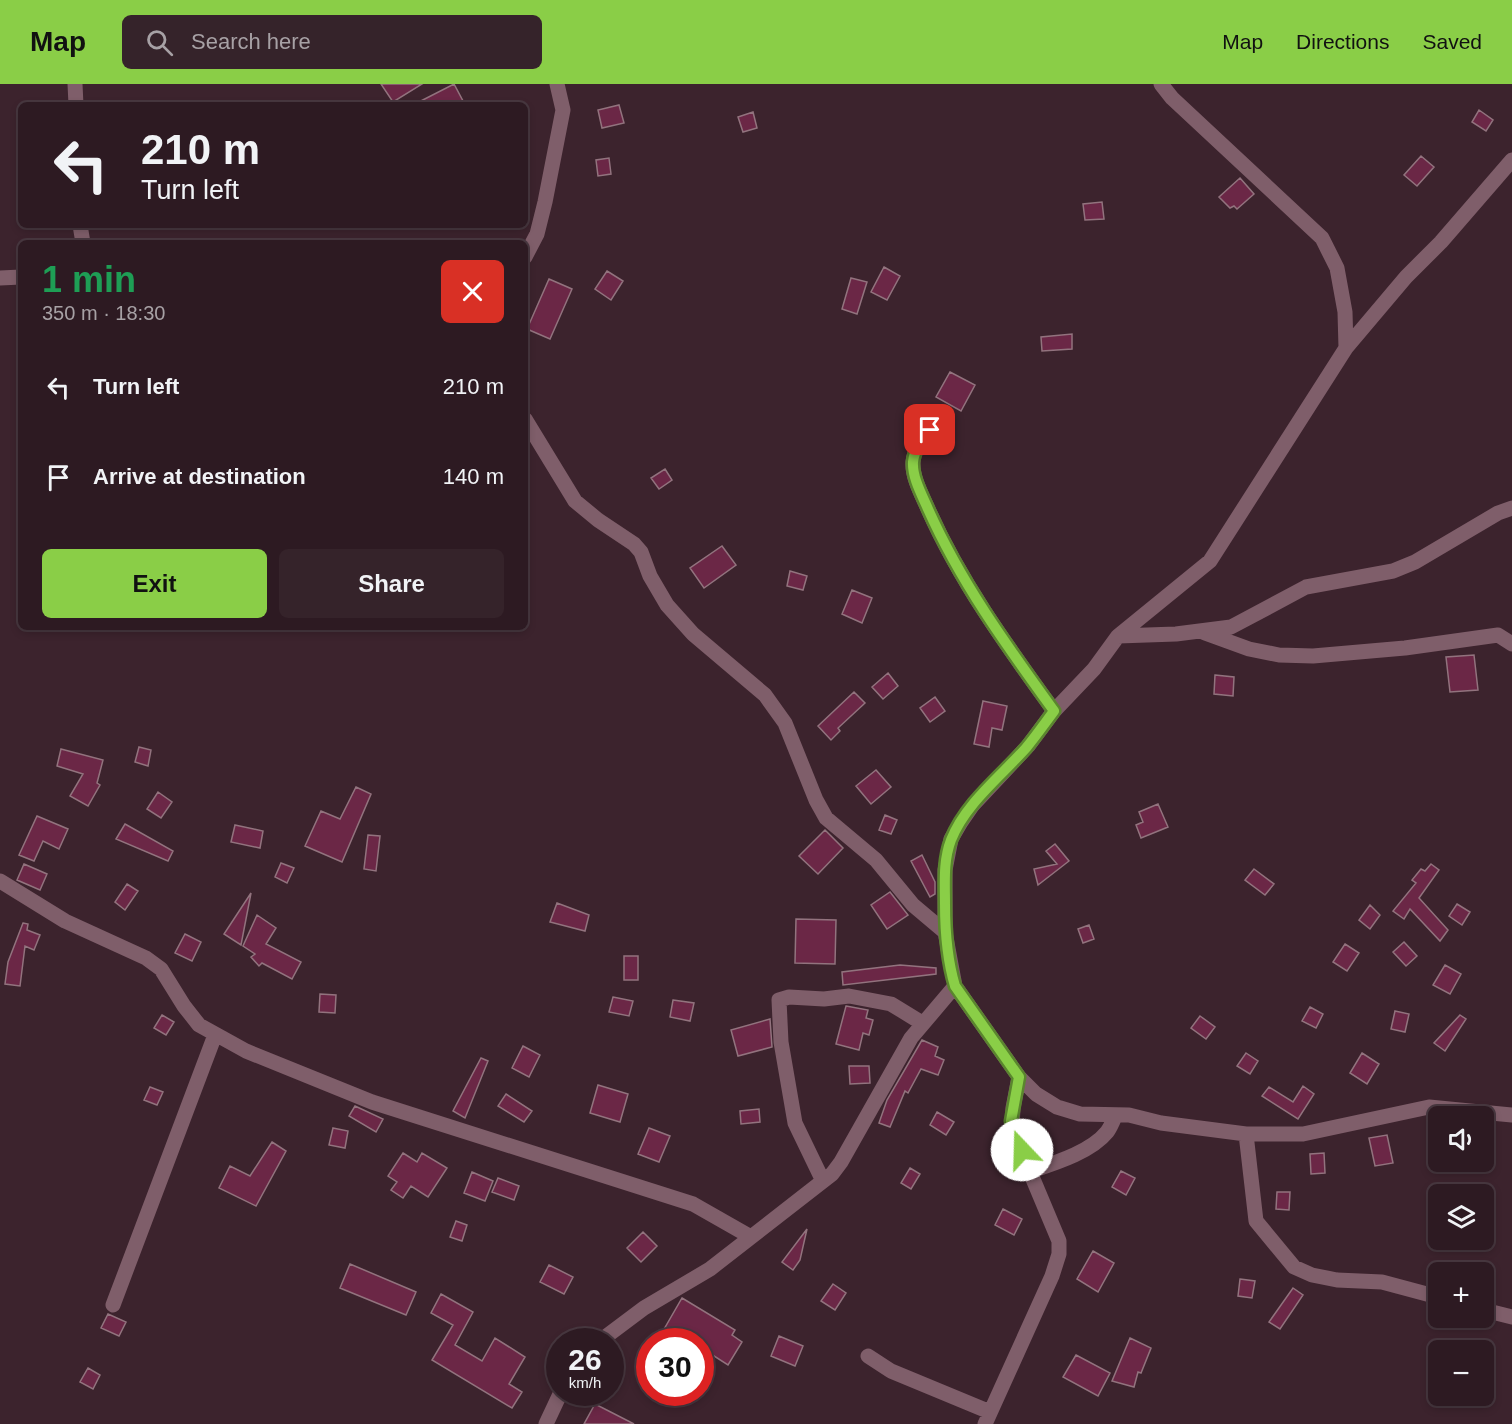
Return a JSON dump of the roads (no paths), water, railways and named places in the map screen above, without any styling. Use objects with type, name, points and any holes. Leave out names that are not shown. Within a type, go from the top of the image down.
[{"type":"street","points":[[75,84],[76,102]]},
{"type":"street","points":[[528,251],[537,234],[545,202],[563,110],[557,84]]},
{"type":"street","points":[[1161,84],[1172,98],[1322,238],[1337,268],[1345,312],[1346,348]]},
{"type":"street","points":[[1512,160],[1442,242],[1406,277],[1346,348],[1210,561],[1118,636],[1094,669],[1054,711],[1028,746],[972,806],[951,839],[945,870],[945,932],[955,986],[1019,1077],[1036,1094],[1057,1107],[1080,1114],[1116,1115],[1246,1134],[1303,1134],[1429,1107],[1512,1115]]},
{"type":"street","points":[[0,278],[18,277]]},
{"type":"street","points":[[939,420],[922,441],[913,459],[914,471],[922,496],[947,552],[995,630],[1054,711]]},
{"type":"street","points":[[528,423],[575,501],[598,520],[634,544],[641,552],[650,576],[667,605],[693,634],[765,695],[785,723],[816,800],[826,818],[876,860],[913,904],[945,932]]},
{"type":"street","points":[[1118,636],[1202,632],[1231,627],[1306,588],[1393,571],[1416,562],[1498,513],[1512,508]]},
{"type":"street","points":[[1202,632],[1249,649],[1279,655],[1313,656],[1405,648],[1498,635],[1512,644]]},
{"type":"street","points":[[0,881],[65,921],[147,957],[161,969],[199,1025],[246,1051],[372,1102],[693,1204],[751,1237]]},
{"type":"street","points":[[617,1328],[644,1308],[710,1269],[822,1179],[832,1174],[911,1038],[955,986]]},
{"type":"street","points":[[822,1179],[795,1123],[781,1042],[779,1000],[789,997],[824,999],[849,996],[891,1004],[922,1023]]},
{"type":"street","points":[[112,1305],[215,1035]]},
{"type":"street","points":[[868,1356],[891,1371],[987,1418],[1052,1276],[1059,1254],[1059,1241],[1011,1121],[1019,1077]]},
{"type":"street","points":[[1031,1171],[1080,1151],[1097,1140],[1107,1132],[1116,1115]]},
{"type":"street","points":[[1246,1134],[1256,1221],[1294,1267],[1312,1275],[1337,1280],[1382,1281],[1428,1294]]},
{"type":"street","points":[[1494,1312],[1512,1317]]},
{"type":"street","points":[[546,1424],[554,1406]]}]
